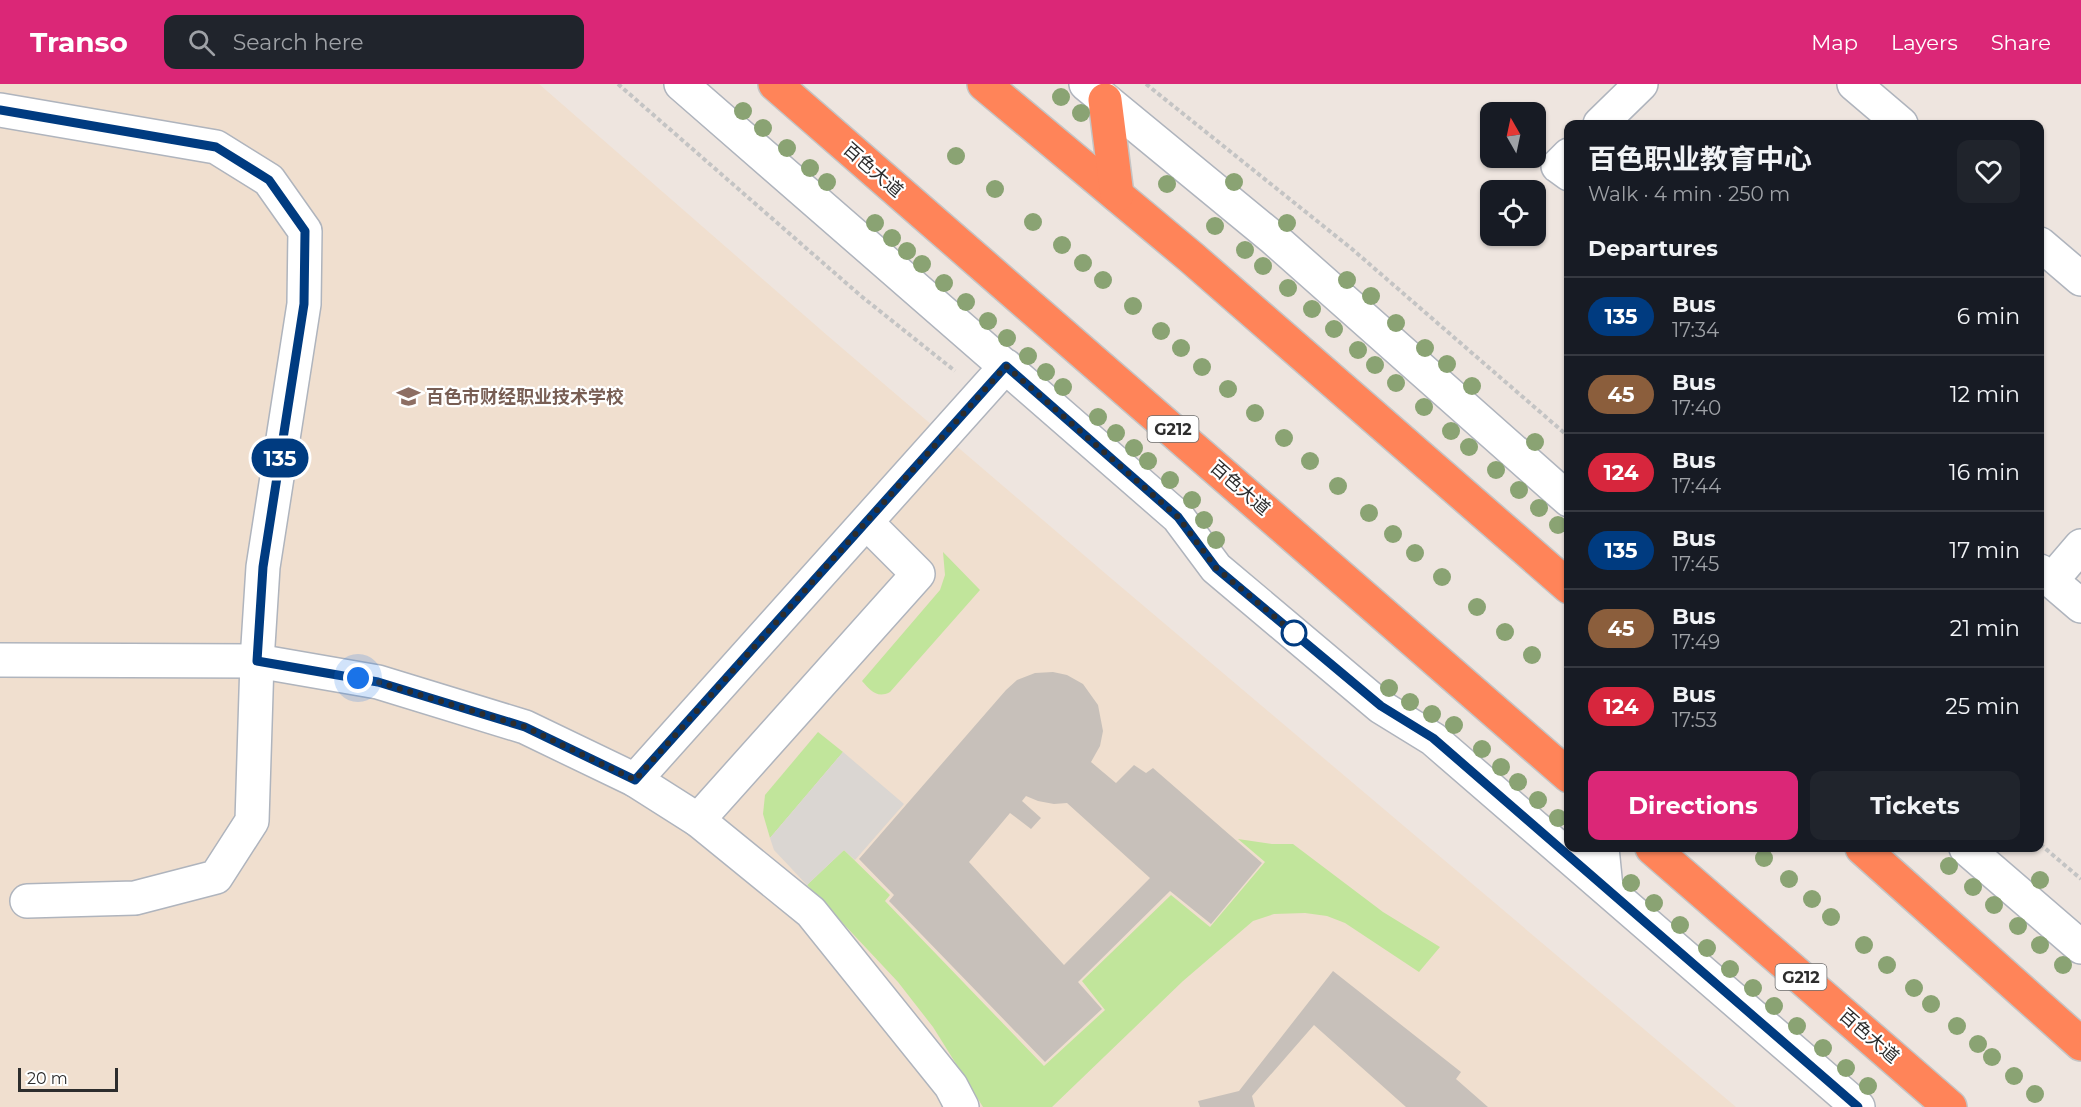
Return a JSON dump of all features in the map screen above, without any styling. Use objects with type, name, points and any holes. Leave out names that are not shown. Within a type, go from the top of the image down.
[{"type":"highway","name":"百色大道","points":[[775,84],[1564,772]]},
{"type":"highway","points":[[984,84],[1192,258],[1564,583]]},
{"type":"highway","points":[[1095,92],[1117,195]]},
{"type":"highway","name":"百色大道","points":[[1657,852],[1950,1107]]},
{"type":"highway","points":[[1866,852],[2081,1044]]},
{"type":"street","points":[[681,84],[1178,517],[1216,568],[1381,706],[1433,738],[1564,852]]},
{"type":"street","points":[[1604,120],[1641,84]]},
{"type":"street","points":[[1854,84],[1896,120]]},
{"type":"street","points":[[1095,92],[1272,237],[1564,496]]},
{"type":"street","points":[[0,110],[216,147],[269,180],[305,231],[304,304],[263,567],[257,661],[252,821],[216,877],[135,898],[27,901]]},
{"type":"street","points":[[1564,160],[1558,166],[1564,170]]},
{"type":"street","points":[[2044,247],[2081,279]]},
{"type":"street","points":[[635,780],[1006,366]]},
{"type":"street","points":[[698,820],[918,574],[867,523]]},
{"type":"street","points":[[2081,546],[2046,576],[2081,606]]},
{"type":"street","points":[[0,660],[257,661],[378,682],[525,727],[635,780],[698,820],[811,912],[951,1086],[962,1107]]},
{"type":"street","points":[[1564,852],[1858,1107]]},
{"type":"street","points":[[1602,852],[1606,888]]},
{"type":"street","points":[[1971,852],[2081,947]]},
{"type":"path","points":[[1146,84],[1352,249],[1564,433]]},
{"type":"path","points":[[2044,847],[2081,879]]},
{"type":"shaded area","points":[[0,84],[539,84],[1106,574],[1736,1107],[0,1107]]},
{"type":"shaded area","points":[[843,752],[904,804],[855,860],[844,850],[807,885],[774,850],[770,838]]},
{"type":"green space","points":[[943,552],[980,590],[890,692],[878,694],[862,681],[940,590],[945,575]]},
{"type":"green space","points":[[818,732],[843,752],[770,838],[763,814],[765,795]]},
{"type":"green space","points":[[1238,839],[1272,844],[1293,844],[1383,912],[1440,947],[1419,972],[1345,923],[1327,916],[1305,913],[1274,914],[1253,921],[1183,981],[1052,1107],[983,1107],[933,1027],[898,982],[807,885],[844,850],[890,895],[885,901],[1044,1066],[1105,1010],[1082,981],[1171,895],[1210,927],[1265,862]]},
{"type":"building","points":[[1053,672],[1067,675],[1083,684],[1098,705],[1103,731],[1100,746],[1091,762],[1116,783],[1134,765],[1146,773],[1153,768],[1262,863],[1211,924],[1170,891],[1078,982],[1102,1009],[1045,1062],[889,901],[894,895],[859,859],[1006,690],[1017,680],[1035,673]],"holes":[[[1026,796],[1054,804],[1067,803],[1150,878],[1064,965],[969,862],[1010,813],[1031,829],[1041,818],[1022,801]]]},
{"type":"building","points":[[1333,971],[1461,1072],[1456,1079],[1488,1107],[1406,1107],[1314,1025],[1252,1096],[1255,1107],[1200,1107],[1198,1101],[1239,1091]]},
{"type":"bus line","name":"135","points":[[0,110],[216,147],[269,180],[305,231],[304,304],[263,567],[257,661],[378,682],[525,727],[635,780],[1006,366],[1178,517],[1216,568],[1381,706],[1433,738],[1564,852]]},
{"type":"bus line","name":"135","points":[[1564,852],[1858,1107]]},
{"type":"place","name":"百色市财经职业技术学校","points":[[408,397]]},
{"type":"route","points":[[358,678],[525,727],[635,780],[1006,366],[1178,517],[1216,568],[1294,633]]}]
